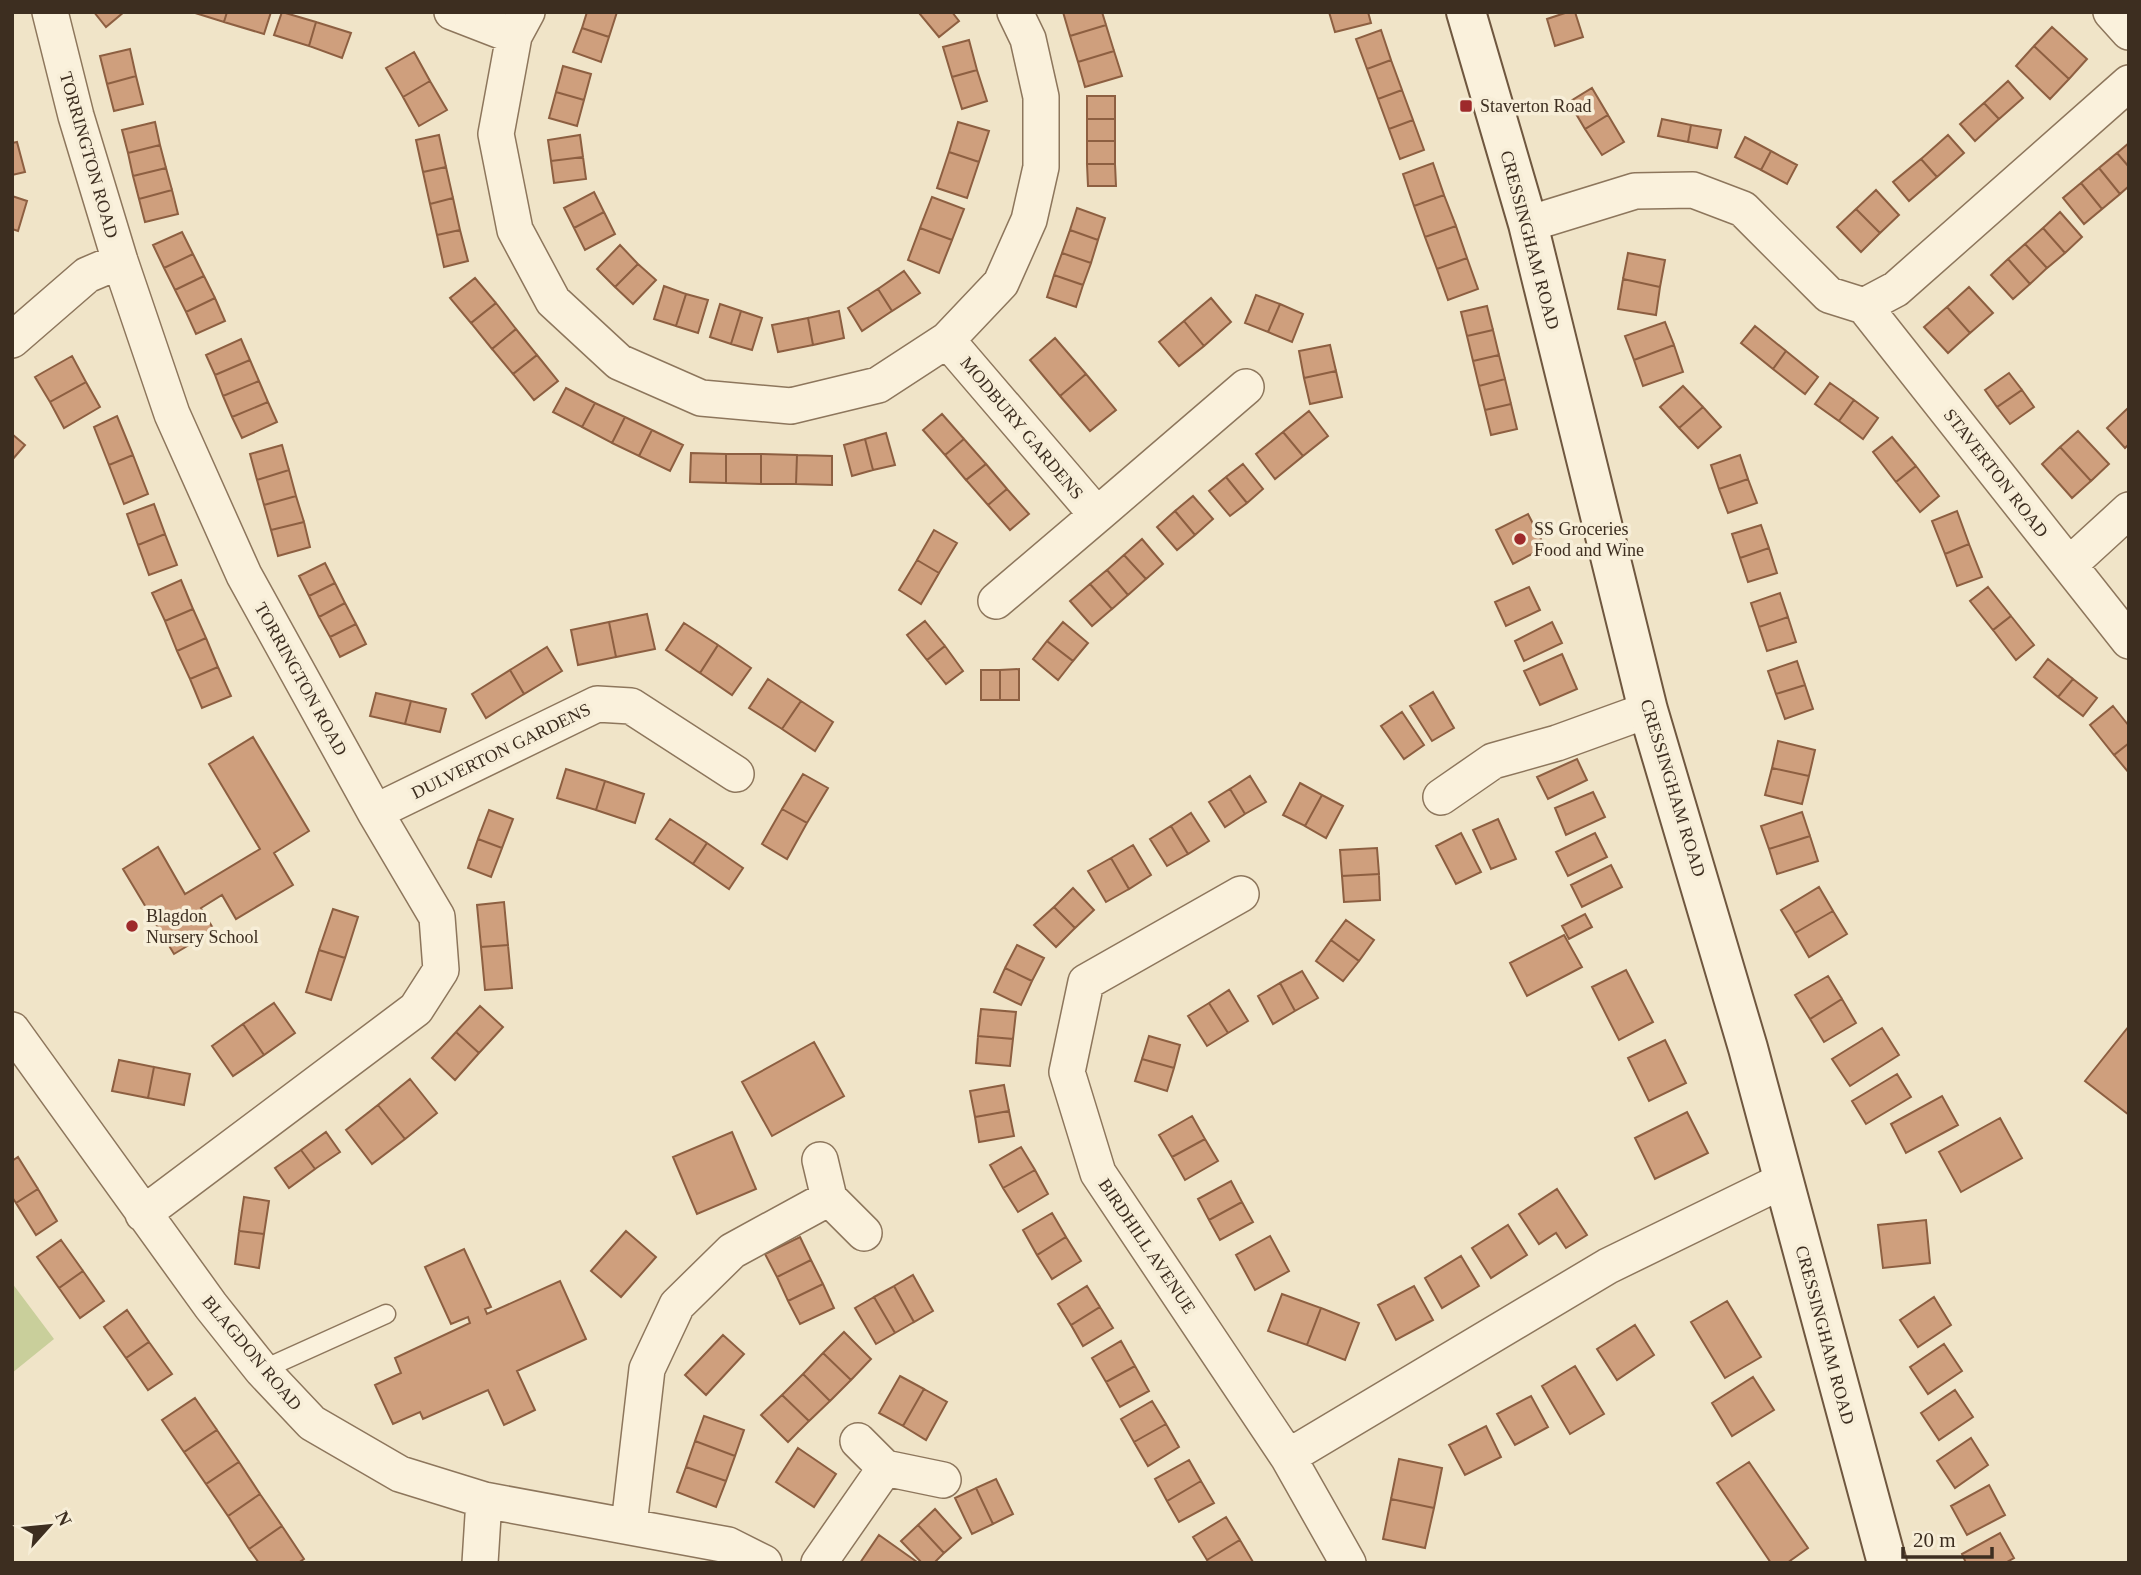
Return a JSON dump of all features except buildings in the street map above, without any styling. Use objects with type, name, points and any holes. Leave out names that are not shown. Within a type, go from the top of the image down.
[{"type":"street","name":"TORRINGTON ROAD","points":[[50,12],[76,116],[120,261],[172,414],[244,575],[374,812],[437,917],[441,970],[416,1009],[143,1214]]},
{"type":"street","points":[[452,12],[520,24],[496,134],[515,230],[553,301],[619,362],[701,398],[791,406],[878,385],[947,340],[1002,283],[1030,220],[1041,167],[1041,97],[1028,39],[1014,12]]},
{"type":"street","name":"CRESSINGHAM ROAD","points":[[1466,12],[1528,224],[1648,710],[1709,907],[1887,1563]]},
{"type":"street","points":[[2110,12],[2129,32]]},
{"type":"street","points":[[1528,224],[1635,191],[1693,190],[1743,209],[1829,295],[1864,306],[1896,289],[2129,83]]},
{"type":"street","points":[[12,340],[87,275],[120,261]]},
{"type":"street","name":"STAVERTON ROAD","points":[[1864,306],[2129,641]]},
{"type":"street","name":"MODBURY GARDENS","points":[[947,340],[1097,515]]},
{"type":"street","name":"MODBURY GARDENS","points":[[996,601],[1246,387]]},
{"type":"street","points":[[2069,565],[2129,510]]},
{"type":"street","name":"DULVERTON GARDENS","points":[[374,812],[597,704],[631,706],[736,774]]},
{"type":"street","points":[[1441,797],[1493,761],[1557,743],[1648,710]]},
{"type":"street","name":"BIRDHILL AVENUE","points":[[1241,894],[1086,982],[1067,1072],[1098,1173],[1288,1457],[1348,1563]]},
{"type":"street","name":"BLAGDON ROAD","points":[[12,1030],[143,1214],[262,1370],[312,1423],[400,1474],[484,1500],[728,1545],[764,1563]]},
{"type":"street","points":[[820,1160],[829,1198],[864,1233]]},
{"type":"street","points":[[1288,1457],[1608,1266],[1782,1181]]},
{"type":"street","points":[[629,1525],[647,1369],[677,1305],[732,1251],[829,1198]]},
{"type":"street","points":[[858,1441],[885,1468],[943,1480]]},
{"type":"street","points":[[819,1563],[885,1468]]},
{"type":"street","points":[[480,1563],[484,1500]]},
{"type":"lane","points":[[262,1370],[386,1314]]},
{"type":"green space","points":[[12,1283],[54,1339],[12,1373]]},
{"type":"place","name":"Staverton Road","points":[[1466,106]]},
{"type":"place","name":"SS Groceries Food and Wine","points":[[1520,539]]},
{"type":"place","name":"Blagdon Nursery School","points":[[132,926]]}]
